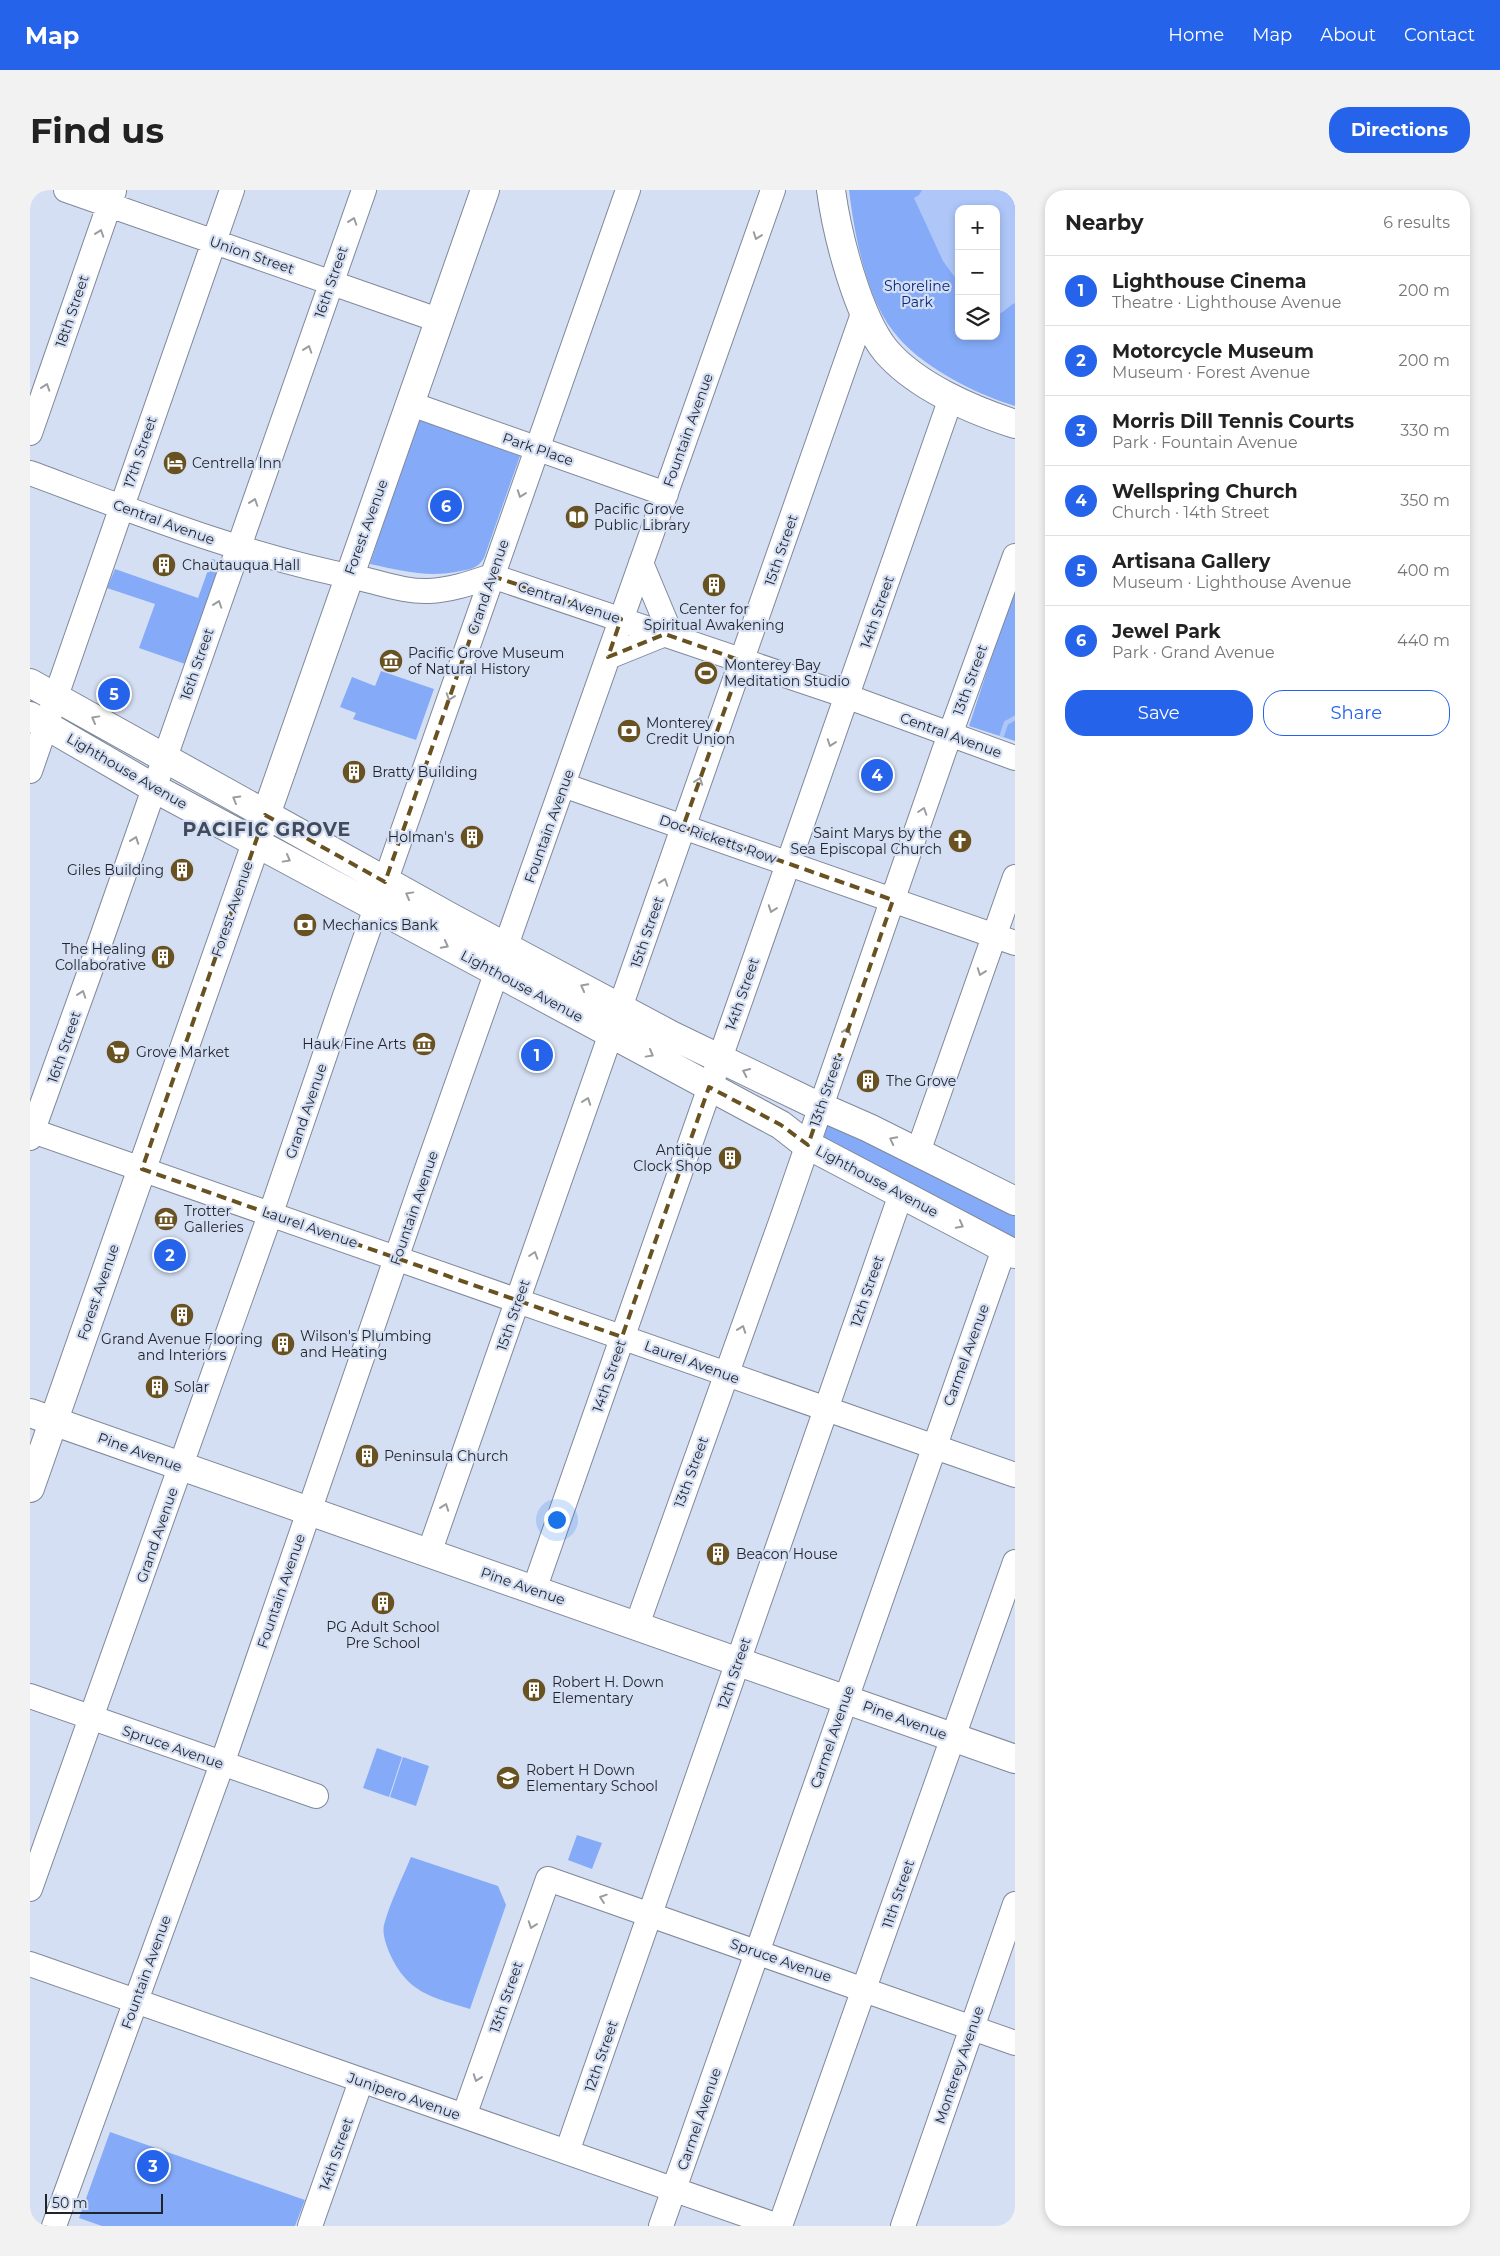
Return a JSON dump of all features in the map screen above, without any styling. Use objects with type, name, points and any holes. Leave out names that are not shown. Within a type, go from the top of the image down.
[{"type":"main road","name":"Forest Avenue","points":[[30,1488],[41,1417],[142,1169],[265,815],[312,687],[348,576],[484,190]]},
{"type":"main road","points":[[831,190],[838,233],[864,311],[877,338],[887,352],[908,371],[951,398],[1015,424]]},
{"type":"main road","name":"Lighthouse Avenue","points":[[30,683],[265,815],[497,973],[781,1125],[808,1145],[1010,1252]]},
{"type":"main road","name":"Lighthouse Avenue","points":[[38,720],[154,788],[256,842],[506,946],[719,1059],[918,1152],[1015,1201]]},
{"type":"main road","name":"Pine Avenue","points":[[41,1417],[1015,1759]]},
{"type":"street","name":"Union Street","points":[[66,190],[112,198],[214,242],[438,320]]},
{"type":"street","name":"17th Street","points":[[30,770],[38,720],[55,697],[232,190]]},
{"type":"street","name":"16th Street","points":[[31,1133],[364,190]]},
{"type":"street","name":"Grand Avenue","points":[[30,1889],[270,1214],[628,190]]},
{"type":"street","name":"Fountain Avenue","points":[[54,2226],[222,1764],[308,1510],[773,190]]},
{"type":"street","name":"18th Street","points":[[30,433],[112,198]]},
{"type":"street","name":"15th Street","points":[[429,1553],[864,311]]},
{"type":"street","name":"14th Street","points":[[534,1590],[951,398]]},
{"type":"street","name":"Park Place","points":[[410,404],[666,494]]},
{"type":"street","name":"Central Avenue","points":[[30,473],[238,548],[348,576],[413,590],[428,591],[458,586],[492,576],[847,697],[1015,758]]},
{"type":"street","name":"13th Street","points":[[637,1625],[808,1145],[950,734],[1015,556]]},
{"type":"street","points":[[608,657],[668,635],[641,564]]},
{"type":"street","name":"Doc Ricketts Row","points":[[563,785],[1005,939]]},
{"type":"street","points":[[918,1152],[1005,939],[1015,877]]},
{"type":"street","name":"Laurel Avenue","points":[[31,1133],[142,1169],[397,1257],[726,1375],[1015,1475]]},
{"type":"street","name":"12th Street","points":[[567,2152],[901,1194]]},
{"type":"street","name":"Carmel Avenue","points":[[661,2226],[934,1447],[1010,1252]]},
{"type":"street","name":"11th Street","points":[[779,2226],[865,1990],[1015,1562]]},
{"type":"street","name":"Spruce Avenue","points":[[30,1696],[316,1796]]},
{"type":"street","name":"13th Street","points":[[464,2116],[548,1879]]},
{"type":"street","name":"Spruce Avenue","points":[[548,1879],[1015,2042]]},
{"type":"street","name":"Monterey Avenue","points":[[902,2226],[1015,1904]]},
{"type":"street","name":"Junipero Avenue","points":[[30,1964],[779,2226]]},
{"type":"street","name":"14th Street","points":[[310,2226],[361,2081]]},
{"type":"highlighted area","points":[[492,576],[621,619],[608,657],[665,634],[742,661],[683,827],[893,900],[808,1145],[781,1125],[709,1087],[622,1337],[142,1169],[265,815],[385,882]]},
{"type":"green space","name":"Shoreline Park","points":[[849,190],[1015,190],[1015,406],[999,401],[948,377],[932,367],[904,343],[893,331],[875,301],[858,244]]},
{"type":"green space","points":[[418,419],[520,456],[484,558],[477,566],[471,569],[449,573],[426,574],[370,564]]},
{"type":"green space","points":[[212,559],[223,562],[188,665],[139,648],[155,604],[107,588],[115,569],[198,598]]},
{"type":"green space","points":[[1015,586],[1015,741],[969,726]]},
{"type":"green space","points":[[381,671],[434,689],[416,740],[353,719],[356,713],[340,707],[352,677],[375,686]]},
{"type":"green space","points":[[829,1116],[1015,1209],[1015,1245],[817,1141]]},
{"type":"green space","points":[[377,1748],[402,1757],[389,1797],[363,1788]]},
{"type":"green space","points":[[403,1757],[429,1766],[416,1806],[390,1797]]},
{"type":"green space","points":[[577,1835],[602,1843],[592,1869],[568,1860]]},
{"type":"green space","points":[[411,1857],[498,1886],[506,1905],[470,2009],[432,1997],[412,1985],[396,1966],[389,1952],[384,1935],[384,1925]]},
{"type":"green space","points":[[110,2132],[305,2200],[295,2226],[102,2226],[79,2218]]},
{"type":"shaded area","points":[[922,190],[1015,190],[1015,303],[1000,313],[1000,205],[955,205],[955,278],[943,261],[914,198]]},
{"type":"waterway","points":[[1002,735],[1006,723],[1015,718]]},
{"type":"place","name":"Centrella Inn","points":[[175,463]]},
{"type":"place","name":"Jewel Park","points":[[446,506]]},
{"type":"place","name":"Pacific Grove Public Library","points":[[577,517]]},
{"type":"place","name":"Chautauqua Hall","points":[[164,565]]},
{"type":"place","name":"Center for Spiritual Awakening","points":[[714,585]]},
{"type":"place","name":"Pacific Grove Museum of Natural History","points":[[391,661]]},
{"type":"place","name":"Monterey Bay Meditation Studio","points":[[706,673]]},
{"type":"place","name":"Artisana Gallery","points":[[114,694]]},
{"type":"place","name":"Monterey Credit Union","points":[[629,731]]},
{"type":"place","name":"Bratty Building","points":[[354,772]]},
{"type":"place","name":"Wellspring Church","points":[[877,775]]},
{"type":"place","name":"Holman's","points":[[472,837]]},
{"type":"place","name":"Saint Marys by the Sea Episcopal Church","points":[[960,841]]},
{"type":"place","name":"Giles Building","points":[[182,870]]},
{"type":"place","name":"Mechanics Bank","points":[[305,925]]},
{"type":"place","name":"The Healing Collaborative","points":[[163,957]]},
{"type":"place","name":"Hauk Fine Arts","points":[[424,1044]]},
{"type":"place","name":"Grove Market","points":[[118,1052]]},
{"type":"place","name":"Lighthouse Cinema","points":[[537,1055]]},
{"type":"place","name":"The Grove","points":[[868,1081]]},
{"type":"place","name":"Antique Clock Shop","points":[[730,1158]]},
{"type":"place","name":"Trotter Galleries","points":[[166,1219]]},
{"type":"place","name":"Motorcycle Museum","points":[[170,1255]]},
{"type":"place","name":"Grand Avenue Flooring and Interiors","points":[[182,1315]]},
{"type":"place","name":"Wilson's Plumbing and Heating","points":[[283,1344]]},
{"type":"place","name":"Solar","points":[[157,1387]]},
{"type":"place","name":"Peninsula Church","points":[[367,1456]]},
{"type":"place","name":"Beacon House","points":[[718,1554]]},
{"type":"place","name":"PG Adult School Pre School","points":[[383,1603]]},
{"type":"place","name":"Robert H. Down Elementary","points":[[534,1690]]},
{"type":"place","name":"Robert H Down Elementary School","points":[[508,1778]]},
{"type":"place","name":"Morris Dill Tennis Courts","points":[[153,2166]]},
{"type":"district","name":"PACIFIC GROVE","points":[[267,829]]}]
